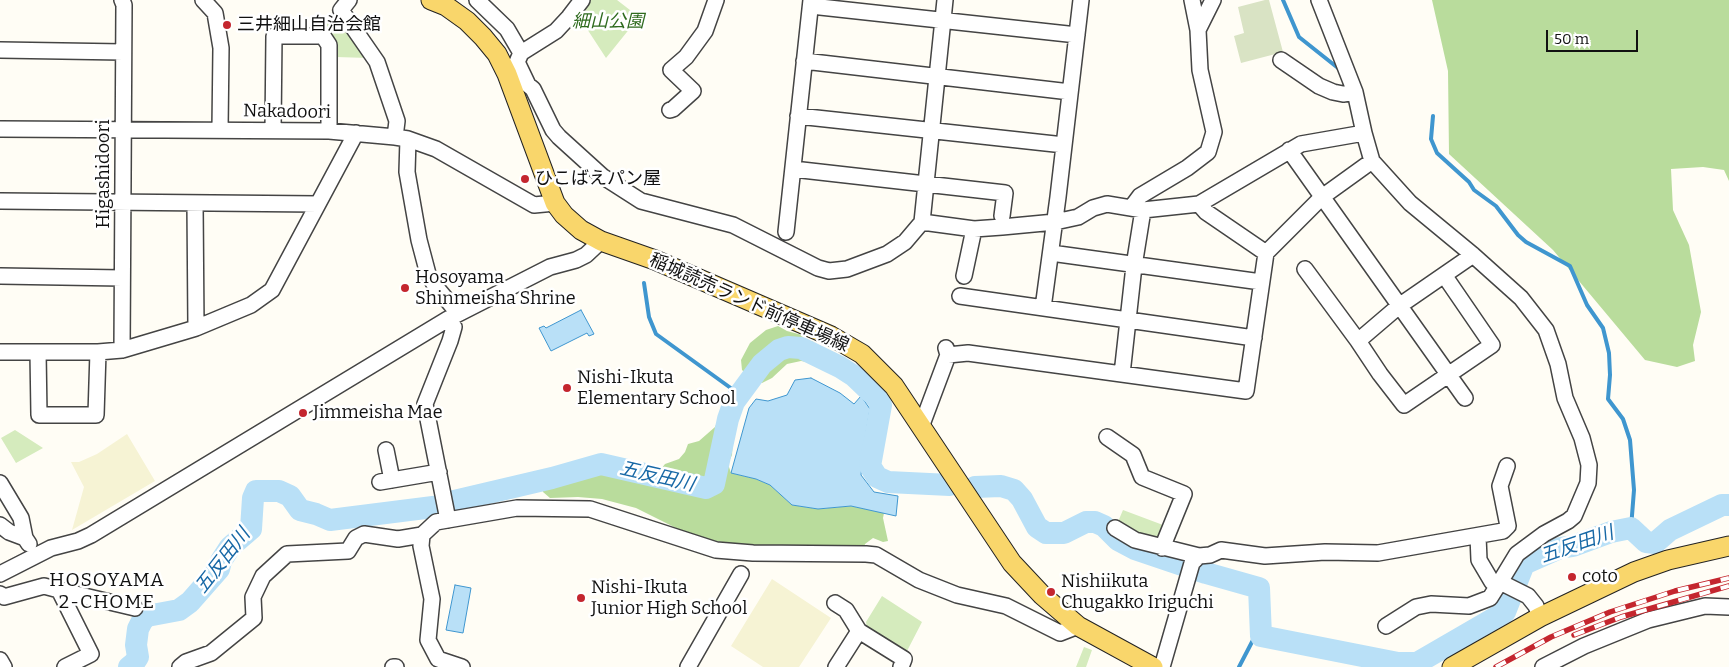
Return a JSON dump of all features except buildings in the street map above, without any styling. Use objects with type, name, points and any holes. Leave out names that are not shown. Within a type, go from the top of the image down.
[{"type":"main road","name":"稲城読売ランド前停車場線","points":[[431,0],[446,6],[467,21],[497,54],[507,74],[555,203],[564,216],[581,230],[601,241],[655,260],[831,336],[862,354],[894,386],[1012,563],[1042,595],[1078,626],[1153,667]]},
{"type":"main road","points":[[1452,667],[1495,641],[1634,572],[1668,560],[1729,546]]},
{"type":"street","name":"Higashidoori","points":[[122,0],[124,5],[122,350]]},
{"type":"street","points":[[203,0],[215,13],[222,48],[220,129]]},
{"type":"street","points":[[349,0],[341,10],[377,62],[402,138],[419,240],[428,274],[453,316],[454,327],[450,341],[425,404],[448,520]]},
{"type":"street","points":[[467,21],[472,0]]},
{"type":"street","points":[[477,0],[507,30],[521,53]]},
{"type":"street","points":[[582,0],[556,31],[521,53],[517,62],[528,85],[534,89],[553,130],[559,138],[602,176],[641,201],[733,225],[818,268],[828,270],[847,269],[887,254],[904,242],[922,222],[945,0]]},
{"type":"street","points":[[670,110],[673,110],[693,91],[671,70],[686,56],[705,31],[716,0]]},
{"type":"street","points":[[1043,308],[1055,222],[1080,0]]},
{"type":"street","points":[[1122,374],[1134,266],[1137,209],[1140,196],[1187,168],[1208,152],[1214,132],[1200,70],[1198,30],[1192,0]]},
{"type":"street","points":[[1198,30],[1214,0]]},
{"type":"street","points":[[1319,0],[1355,92],[1372,161],[1410,203],[1521,298],[1546,330],[1558,364],[1565,398],[1582,438],[1589,465],[1588,483],[1574,516],[1544,534],[1517,554],[1506,586],[1490,598],[1469,606],[1431,604],[1416,608],[1386,626]]},
{"type":"street","points":[[786,232],[811,3],[1076,35]]},
{"type":"street","points":[[273,130],[274,36],[323,36],[329,44],[330,131]]},
{"type":"street","points":[[0,50],[123,52]]},
{"type":"street","points":[[1281,60],[1319,86],[1343,94],[1355,92]]},
{"type":"street","points":[[804,61],[1070,92]]},
{"type":"street","points":[[798,116],[1064,145]]},
{"type":"street","name":"Nakadoori","points":[[0,129],[330,131],[402,138],[451,156],[534,205],[555,203]]},
{"type":"street","points":[[0,352],[98,352],[122,350],[196,328],[251,305],[272,290],[356,133]]},
{"type":"street","points":[[922,222],[974,229],[1055,222],[1078,217],[1093,208],[1107,204],[1137,209],[1199,204],[1301,144],[1364,133]]},
{"type":"street","points":[[1289,150],[1465,398]]},
{"type":"street","points":[[921,428],[947,351],[1246,391],[1266,253],[1322,197],[1372,161]]},
{"type":"street","points":[[793,169],[1004,193],[1002,216]]},
{"type":"street","points":[[0,202],[318,204]]},
{"type":"street","points":[[195,203],[196,328]]},
{"type":"street","points":[[1199,204],[1206,212],[1266,253]]},
{"type":"street","points":[[964,276],[974,229]]},
{"type":"street","points":[[0,574],[51,548],[78,541],[92,534],[453,316],[550,268],[586,255],[601,241]]},
{"type":"street","points":[[1051,253],[1134,266],[1261,282]]},
{"type":"street","points":[[1358,341],[1400,306],[1473,255]]},
{"type":"street","points":[[1305,269],[1404,405],[1492,345],[1444,275]]},
{"type":"street","points":[[0,276],[122,278]]},
{"type":"street","points":[[960,296],[1254,338]]},
{"type":"street","points":[[38,352],[39,415],[96,415],[98,352]]},
{"type":"street","points":[[1107,437],[1133,455],[1142,477],[1184,494],[1162,548]]},
{"type":"street","points":[[386,450],[386,481],[438,472]]},
{"type":"street","points":[[1162,667],[1193,564],[1221,550],[1265,556],[1326,552],[1378,554],[1503,531],[1508,526],[1500,486],[1507,466]]},
{"type":"street","points":[[0,483],[21,518],[25,538],[35,556]]},
{"type":"street","points":[[180,667],[186,662],[211,652],[254,618],[253,597],[263,576],[288,554],[348,551],[356,538],[364,534],[398,539],[422,535],[436,522],[517,508],[590,509],[716,550],[752,553],[876,555],[919,580],[957,595],[1006,606],[1060,634],[1078,626]]},
{"type":"street","points":[[0,525],[9,532],[25,538]]},
{"type":"street","points":[[1115,528],[1135,540],[1162,548],[1193,564]]},
{"type":"street","points":[[422,535],[421,546],[432,599],[428,640],[434,663],[462,667]]},
{"type":"street","points":[[1478,536],[1478,560],[1492,582],[1528,596],[1536,606],[1540,618]]},
{"type":"street","points":[[688,667],[741,574]]},
{"type":"street","points":[[0,594],[4,597],[44,586],[135,608]]},
{"type":"street","points":[[59,590],[91,654],[65,667]]},
{"type":"street","points":[[835,603],[846,610],[859,631],[904,658],[901,667]]},
{"type":"street","points":[[1542,667],[1584,646],[1648,620],[1705,606],[1727,608]]},
{"type":"street","points":[[836,667],[859,631]]},
{"type":"street","points":[[0,660],[4,667]]},
{"type":"shaded area","points":[[127,434],[155,481],[72,530],[84,487],[71,462],[79,462],[97,454]]},
{"type":"shaded area","points":[[772,579],[831,618],[799,667],[763,667],[731,646]]},
{"type":"green space","name":"細山公園","points":[[590,0],[617,0],[639,17],[606,58],[578,15]]},
{"type":"green space","points":[[1269,0],[1283,52],[1241,63],[1234,36],[1244,33],[1238,7]]},
{"type":"green space","points":[[1432,0],[1729,0],[1729,181],[1724,170],[1703,167],[1671,169],[1673,210],[1689,245],[1701,312],[1693,345],[1695,361],[1677,367],[1645,360],[1553,250],[1449,154],[1448,71]]},
{"type":"green space","points":[[325,23],[346,23],[369,58],[336,57],[335,41],[326,32]]},
{"type":"green space","points":[[778,326],[787,331],[802,335],[804,339],[814,342],[812,345],[815,348],[807,362],[801,361],[787,364],[772,378],[762,383],[756,382],[742,370],[741,360],[750,343],[766,330]]},
{"type":"green space","points":[[725,404],[741,405],[733,437],[732,455],[728,464],[731,473],[756,479],[770,485],[792,505],[818,509],[851,506],[884,513],[883,518],[888,541],[883,542],[873,538],[865,544],[863,551],[765,547],[698,539],[636,508],[602,499],[578,497],[550,498],[543,492],[541,476],[587,465],[592,462],[657,474],[665,464],[679,459],[685,452],[688,444],[699,441],[715,427]]},
{"type":"green space","points":[[15,430],[43,448],[16,463],[1,438]]},
{"type":"green space","points":[[1123,510],[1163,525],[1157,539],[1141,536],[1117,524]]},
{"type":"green space","points":[[882,596],[922,622],[907,651],[867,628],[866,622]]},
{"type":"green space","points":[[1084,647],[1092,650],[1086,667],[1076,667]]},
{"type":"water","points":[[581,310],[594,334],[589,336],[587,333],[551,351],[539,328],[544,326],[546,328]]},
{"type":"water","points":[[811,378],[840,393],[854,404],[861,396],[870,409],[861,475],[874,492],[898,496],[896,516],[851,506],[818,509],[792,505],[770,485],[756,479],[731,473],[749,408],[756,399],[768,401],[787,395],[795,380]]},
{"type":"water","points":[[455,585],[471,588],[463,633],[446,630]]},
{"type":"waterway","points":[[1283,0],[1299,37],[1338,68]]},
{"type":"waterway","points":[[1433,116],[1431,139],[1437,153],[1469,182],[1474,190],[1496,206],[1518,235],[1526,242],[1570,266],[1587,305],[1603,328],[1609,353],[1608,399],[1623,419],[1630,440],[1634,490],[1631,528]]},
{"type":"waterway","points":[[644,283],[649,317],[656,334],[739,394]]},
{"type":"waterway","name":"五反田川","points":[[450,502],[552,478],[601,464],[706,488],[714,484],[728,419],[734,402],[762,364],[779,350],[788,347],[801,348],[840,367],[854,376],[876,397],[881,405],[870,466],[877,477],[888,482],[950,485]]},
{"type":"waterway","name":"五反田川","points":[[975,487],[1001,486],[1014,490],[1022,499],[1037,527],[1046,533],[1064,533],[1086,522],[1095,522],[1104,526],[1118,540],[1135,549],[1206,573],[1259,588],[1261,636],[1398,663],[1417,663],[1505,612],[1524,564],[1560,548],[1573,546],[1611,532],[1631,528],[1646,542],[1655,543],[1670,530],[1722,505],[1729,505]]},
{"type":"waterway","name":"五反田川","points":[[129,667],[138,657],[136,645],[138,629],[142,621],[147,616],[179,610],[190,602],[219,569],[221,561],[230,547],[251,529],[253,498],[256,491],[279,491],[290,496],[300,510],[330,520],[441,506]]},
{"type":"waterway","points":[[1239,667],[1253,640],[1261,636]]},
{"type":"railway","points":[[1496,667],[1551,637],[1610,612],[1675,591],[1729,578]]},
{"type":"railway","points":[[1574,635],[1621,617],[1729,586]]},
{"type":"place","name":"三井細山自治会館","points":[[227,25]]},
{"type":"place","name":"ひこばえパン屋","points":[[525,179]]},
{"type":"place","name":"Hosoyama Shinmeisha Shrine","points":[[405,288]]},
{"type":"place","name":"Nishi-Ikuta Elementary School","points":[[567,388]]},
{"type":"place","name":"Jimmeisha Mae","points":[[303,413]]},
{"type":"place","name":"coto","points":[[1572,577]]},
{"type":"place","name":"Nishiikuta Chugakko Iriguchi","points":[[1051,592]]},
{"type":"place","name":"Nishi-Ikuta Junior High School","points":[[581,598]]},
{"type":"district","name":"HOSOYAMA 2-CHOME","points":[[107,592]]}]
